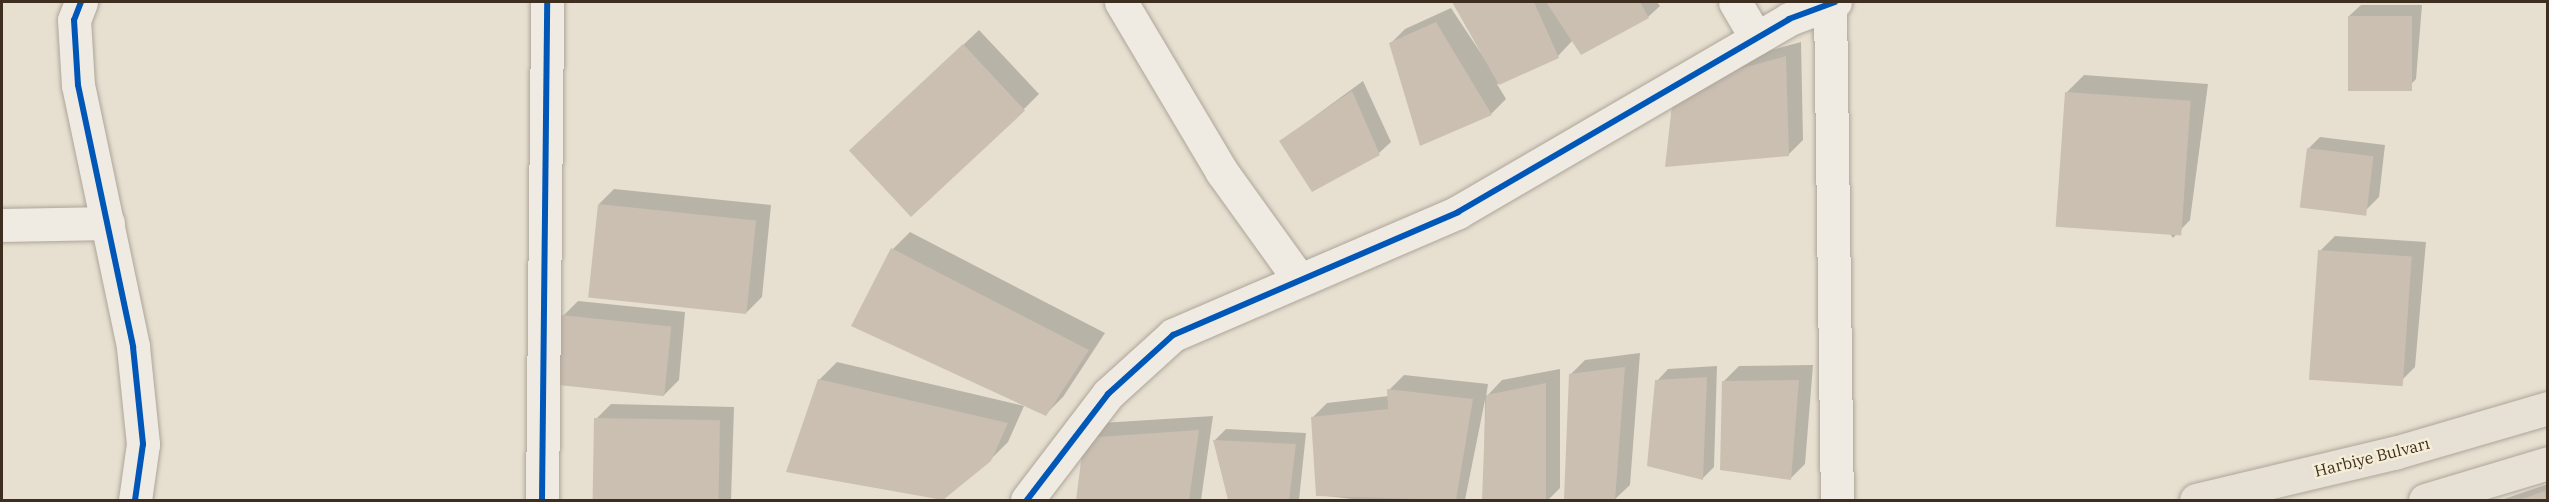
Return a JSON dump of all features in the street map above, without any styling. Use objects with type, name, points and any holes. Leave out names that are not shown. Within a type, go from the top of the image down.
[{"type":"main road","name":"Harbiye Bulvarı","points":[[2196,501],[2394,453],[2547,408]]},
{"type":"main road","points":[[2442,498],[2547,463]]},
{"type":"street","points":[[81,2],[74,20],[78,85],[133,347],[143,444],[135,501]]},
{"type":"street","points":[[542,501],[547,2]]},
{"type":"street","points":[[1121,2],[1222,172],[1299,279]]},
{"type":"street","points":[[1735,2],[1756,38]]},
{"type":"street","points":[[1027,501],[1108,394],[1173,335],[1458,212],[1789,19],[1833,3],[1837,501]]},
{"type":"street","points":[[2,225],[108,223]]},
{"type":"building","points":[[1452,2],[1534,2],[1559,58],[1499,85]]},
{"type":"building","points":[[1546,2],[1640,2],[1649,18],[1581,55]]},
{"type":"building","points":[[2348,16],[2412,16],[2412,91],[2348,91]]},
{"type":"building","points":[[1436,22],[1492,115],[1420,146],[1389,43]]},
{"type":"building","points":[[963,44],[1025,111],[911,217],[849,150]]},
{"type":"building","points":[[1786,56],[1789,156],[1665,167],[1674,87]]},
{"type":"building","points":[[1352,91],[1380,155],[1312,192],[1279,141]]},
{"type":"building","points":[[2065,92],[2191,101],[2181,235],[2056,227]]},
{"type":"building","points":[[2307,148],[2374,156],[2366,216],[2300,208]]},
{"type":"building","points":[[598,204],[756,221],[746,314],[588,297]]},
{"type":"building","points":[[891,248],[1089,350],[1046,416],[851,326]]},
{"type":"building","points":[[2318,250],[2412,257],[2403,386],[2309,380]]},
{"type":"building","points":[[561,315],[671,327],[664,396],[554,385]]},
{"type":"building","points":[[1625,367],[1615,500],[1564,499],[1569,374]]},
{"type":"building","points":[[1707,377],[1703,480],[1647,466],[1655,380]]},
{"type":"building","points":[[818,379],[1008,423],[991,461],[943,500],[786,472]]},
{"type":"building","points":[[1799,380],[1791,480],[1720,470],[1722,381]]},
{"type":"building","points":[[1546,383],[1546,500],[1482,500],[1486,395]]},
{"type":"building","points":[[1387,389],[1473,399],[1456,500],[1316,496],[1311,417],[1388,409]]},
{"type":"building","points":[[594,418],[720,420],[719,500],[593,500]]},
{"type":"building","points":[[1199,430],[1189,500],[1076,500],[1084,438]]},
{"type":"building","points":[[1213,440],[1296,444],[1289,500],[1228,500]]},
{"type":"building","points":[[2545,491],[2546,500],[2519,500]]},
{"type":"cycle path","points":[[81,2],[74,20],[78,85],[133,347],[143,444],[135,500]]},
{"type":"cycle path","points":[[542,500],[547,2]]},
{"type":"cycle path","points":[[1027,500],[1108,394],[1173,335],[1458,212],[1789,19],[1835,2]]}]
